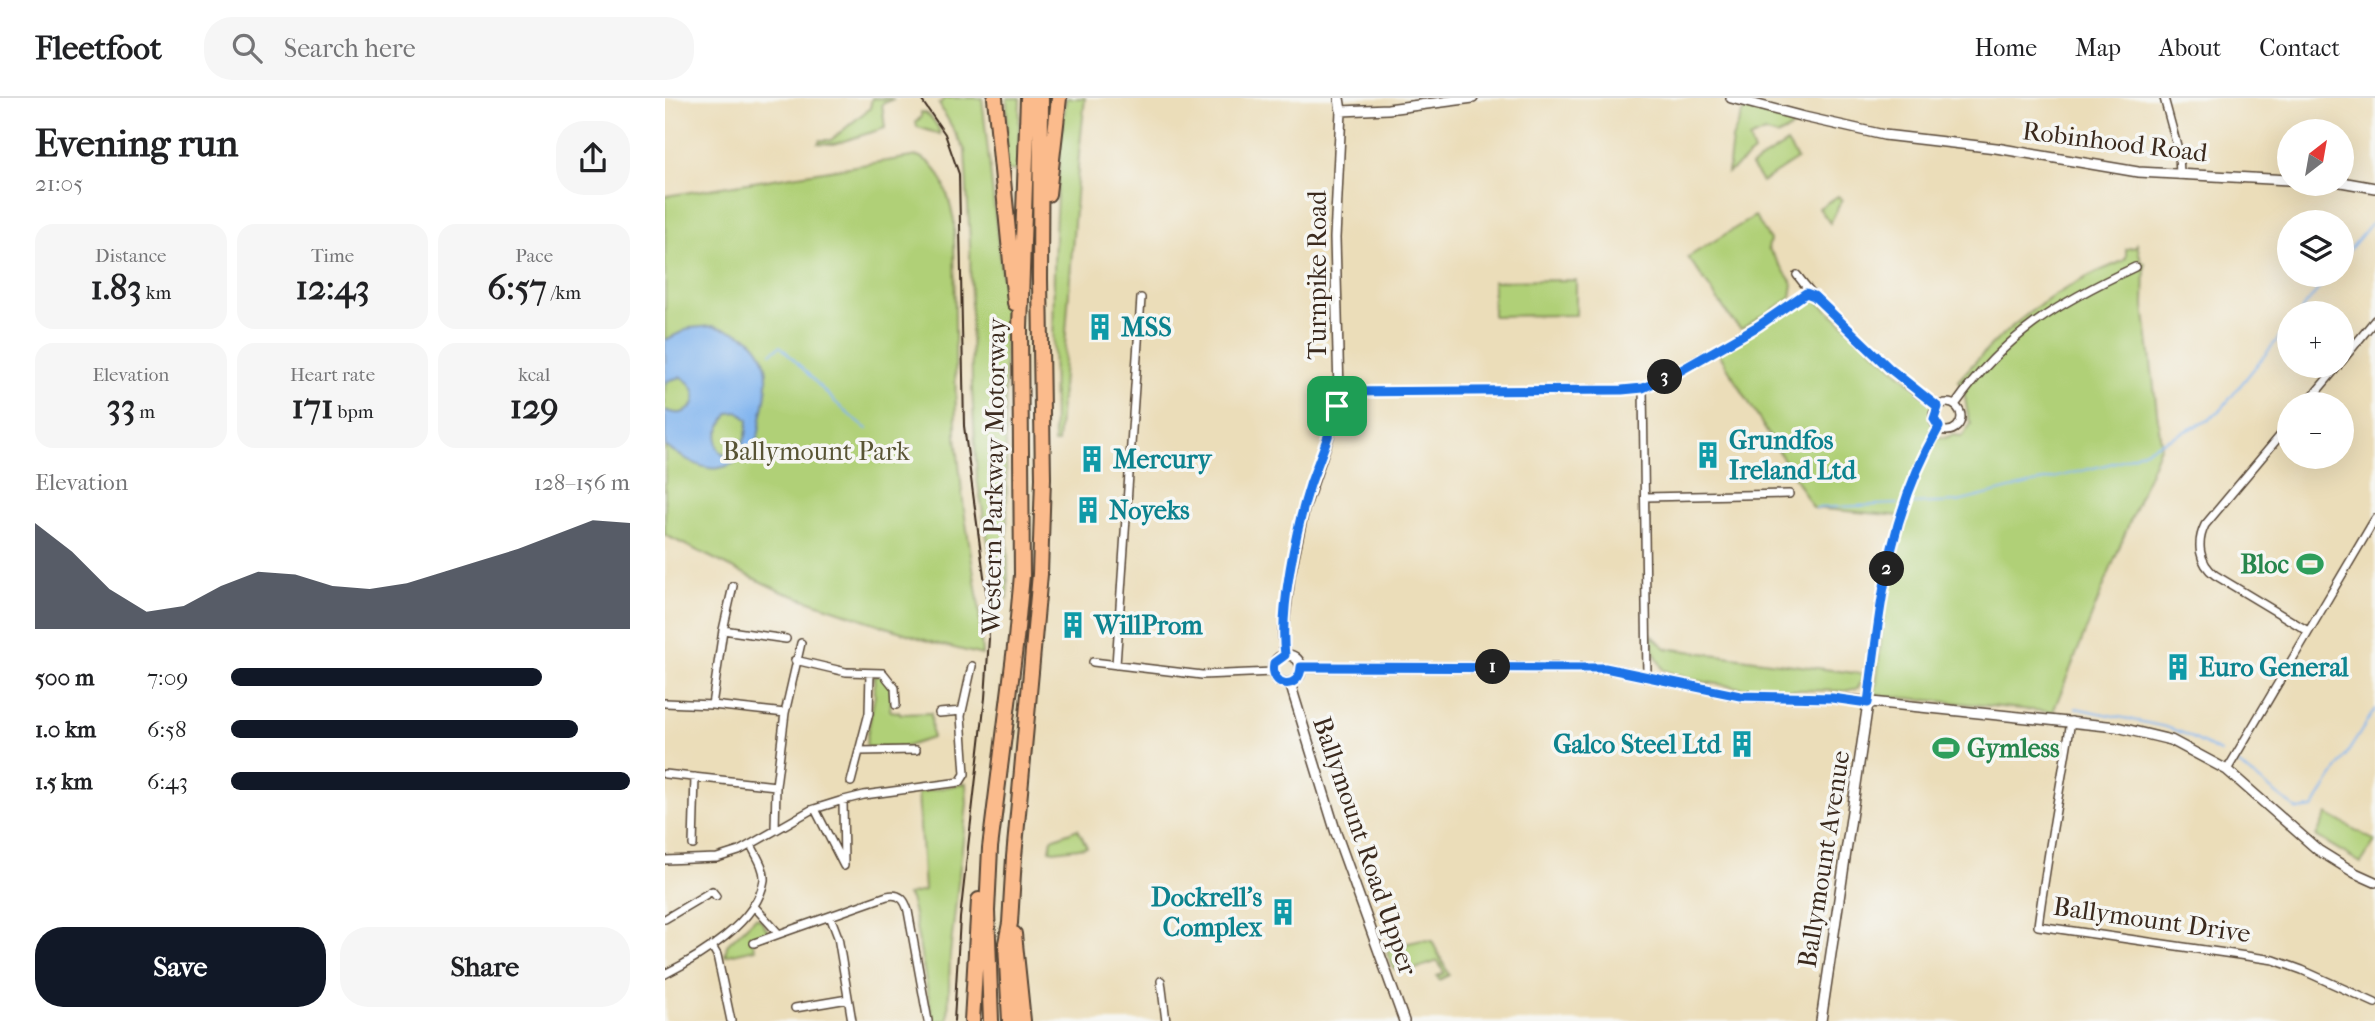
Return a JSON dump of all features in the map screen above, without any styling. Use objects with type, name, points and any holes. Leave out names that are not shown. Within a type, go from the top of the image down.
[{"type":"highway","points":[[997,98],[1012,286],[1020,328]]},
{"type":"highway","name":"Western Parkway Motorway","points":[[991,1021],[987,911],[990,848],[1016,639],[1021,575],[1020,328],[1028,98]]},
{"type":"highway","name":"Western Parkway Motorway","points":[[1010,1021],[1006,943],[1041,574],[1041,98]]},
{"type":"highway","points":[[1040,279],[1059,98]]},
{"type":"highway","points":[[972,1021],[982,868],[990,848]]},
{"type":"highway","points":[[1010,923],[1023,1021]]},
{"type":"street","name":"Turnpike Road","points":[[1285,655],[1283,633],[1290,575],[1304,509],[1332,427],[1339,392],[1335,238],[1341,111],[1339,98]]},
{"type":"street","points":[[1341,111],[1473,98]]},
{"type":"street","name":"Robinhood Road","points":[[1731,98],[1884,135],[1996,148],[2138,172],[2277,179]]},
{"type":"street","points":[[2164,98],[2179,153],[2180,175]]},
{"type":"street","points":[[2354,184],[2375,188]]},
{"type":"street","points":[[1955,405],[1975,377],[2001,349],[2050,311],[2080,293],[2135,267]]},
{"type":"street","points":[[1797,275],[1810,294],[1889,368],[1938,407]]},
{"type":"street","points":[[1339,392],[1643,388],[1707,356],[1758,326],[1802,295],[1810,294]]},
{"type":"street","points":[[1116,665],[1141,298]]},
{"type":"street","points":[[2354,346],[2375,320]]},
{"type":"street","points":[[2316,392],[2328,378]]},
{"type":"street","points":[[1643,388],[1647,676]]},
{"type":"street","points":[[1946,403],[1955,405],[1961,415],[1958,425],[1949,430],[1939,427],[1934,419],[1938,407],[1946,403]]},
{"type":"street","points":[[1868,703],[1884,581],[1896,528],[1915,473],[1939,427]]},
{"type":"street","points":[[2277,439],[2206,524],[2200,536],[2200,547],[2203,563],[2215,575],[2308,631]]},
{"type":"street","points":[[1645,496],[1789,494]]},
{"type":"street","points":[[2227,770],[2375,519]]},
{"type":"street","points":[[712,705],[723,630],[733,586]]},
{"type":"street","points":[[723,630],[786,639]]},
{"type":"street","points":[[775,830],[776,786],[785,713],[801,643]]},
{"type":"street","points":[[1285,655],[1298,659],[1301,667],[1298,678],[1290,683],[1280,681],[1273,672],[1277,659],[1285,655]]},
{"type":"street","points":[[796,660],[846,672],[883,673],[895,688],[896,705]]},
{"type":"street","points":[[1093,662],[1202,676],[1273,672]]},
{"type":"street","points":[[665,860],[717,858],[751,845],[815,809],[843,800],[962,780],[965,774],[962,711],[972,666]]},
{"type":"street","points":[[1301,667],[1605,668],[1740,696],[1832,698],[1868,703],[1920,705],[2097,723],[2153,734],[2187,748],[2227,770],[2318,850],[2375,882]]},
{"type":"street","points":[[851,782],[869,713],[870,673]]},
{"type":"street","name":"Ballymount Road Upper","points":[[1290,683],[1336,832],[1404,1021]]},
{"type":"street","points":[[665,703],[785,713]]},
{"type":"street","name":"Ballymount Avenue","points":[[1821,1021],[1868,703]]},
{"type":"street","points":[[939,713],[962,711]]},
{"type":"street","name":"Ballymount Drive","points":[[2071,721],[2047,855],[2038,926],[2274,960],[2375,1003]]},
{"type":"street","points":[[859,751],[916,750]]},
{"type":"street","points":[[665,774],[776,786]]},
{"type":"street","points":[[693,845],[695,777]]},
{"type":"street","points":[[815,809],[844,869],[843,800]]},
{"type":"street","points":[[665,974],[713,948],[753,905],[764,880],[763,871],[751,845]]},
{"type":"street","points":[[763,871],[771,864]]},
{"type":"street","points":[[665,919],[712,891],[716,896]]},
{"type":"street","points":[[754,943],[893,894],[904,900],[908,911],[929,1021]]},
{"type":"street","points":[[753,905],[779,934]]},
{"type":"street","points":[[830,916],[838,937],[852,1021]]},
{"type":"street","points":[[713,948],[717,955],[731,1021]]},
{"type":"street","points":[[1161,981],[1167,1021]]},
{"type":"street","points":[[795,1008],[848,999]]},
{"type":"green space","points":[[872,98],[894,99],[882,104],[885,128],[834,144],[818,143],[820,140],[831,140],[870,108]]},
{"type":"green space","points":[[945,98],[982,98],[1004,295],[1008,598],[997,595],[977,478],[965,150],[939,104]]},
{"type":"green space","points":[[1007,98],[1020,98],[1018,170],[1006,171]]},
{"type":"green space","points":[[1066,98],[1085,98],[1058,443],[1054,443],[1055,227]]},
{"type":"green space","points":[[1744,109],[1797,121],[1792,128],[1777,136],[1764,132],[1749,139],[1754,152],[1728,173],[1732,139]]},
{"type":"green space","points":[[921,112],[933,120],[940,134],[917,127],[916,122],[921,117]]},
{"type":"green space","points":[[1787,143],[1797,159],[1762,182],[1751,166]]},
{"type":"green space","name":"Ballymount Park","points":[[918,156],[939,174],[954,220],[956,436],[979,606],[982,655],[934,643],[780,591],[665,535],[665,196]]},
{"type":"green space","points":[[1838,196],[1842,200],[1830,223],[1819,208]]},
{"type":"green space","points":[[1755,216],[1770,240],[1768,248],[1793,284],[1791,298],[1741,329],[1688,257]]},
{"type":"green space","points":[[2137,244],[2141,261],[2145,264],[2144,305],[2161,444],[2053,712],[1875,695],[1887,585],[1900,516],[1813,508],[1717,350],[1810,294],[1938,407],[1934,415],[1937,426],[1935,436],[1962,436],[1971,424],[1963,390],[1958,381],[1976,361],[1994,342],[2033,310],[2075,283],[2123,261],[2126,258],[2126,249]]},
{"type":"green space","points":[[1576,280],[1576,315],[1493,316],[1493,281]]},
{"type":"green space","points":[[1652,635],[1665,648],[1862,674],[1862,680],[1858,688],[1845,691],[1748,689],[1692,680],[1663,670],[1653,650]]},
{"type":"green space","points":[[874,676],[883,676],[892,689],[890,711],[900,714],[931,713],[932,738],[904,747],[868,747],[866,743],[875,694]]},
{"type":"green space","points":[[966,783],[967,804],[950,955],[948,1021],[933,1021],[913,910],[907,895],[924,891],[918,793]]},
{"type":"green space","points":[[2327,814],[2375,841],[2361,863],[2316,836]]},
{"type":"green space","points":[[1078,829],[1087,847],[1050,850],[1052,839]]},
{"type":"green space","points":[[756,917],[768,931],[752,940],[755,949],[725,956],[727,945]]},
{"type":"green space","points":[[1422,940],[1432,941],[1449,975],[1439,980],[1437,976],[1444,973],[1438,961],[1407,972],[1401,968],[1394,969],[1387,953],[1391,947]]},
{"type":"water","points":[[713,326],[744,336],[760,350],[764,359],[767,389],[756,442],[744,457],[724,467],[712,469],[698,465],[665,446],[665,410],[683,412],[693,404],[695,397],[694,390],[681,377],[670,380],[665,385],[665,340],[690,328]],"holes":[[[739,412],[748,420],[746,436],[739,451],[723,455],[716,440],[729,413]]]},
{"type":"waterway","points":[[2354,244],[2375,219]]},
{"type":"waterway","points":[[2309,301],[2320,287]]},
{"type":"waterway","points":[[1910,504],[1958,502],[2128,458],[2209,420],[2223,407],[2277,340]]},
{"type":"waterway","points":[[771,353],[780,346],[833,400],[867,429]]},
{"type":"waterway","points":[[1816,508],[1897,504]]},
{"type":"waterway","points":[[2076,708],[2166,727],[2220,752]]},
{"type":"waterway","points":[[2238,764],[2298,810],[2313,808],[2375,709]]},
{"type":"tram line","points":[[920,98],[945,134],[959,174],[964,426],[986,591],[989,638],[985,698],[960,918],[954,1021]]},
{"type":"place","name":"MSS","points":[[1100,327]]},
{"type":"place","name":"Grundfos Ireland Ltd","points":[[1708,455]]},
{"type":"place","name":"Mercury","points":[[1092,459]]},
{"type":"place","name":"Noyeks","points":[[1088,510]]},
{"type":"place","name":"Bloc","points":[[2310,564]]},
{"type":"place","name":"WillProm","points":[[1073,625]]},
{"type":"place","name":"Euro General","points":[[2178,667]]},
{"type":"place","name":"Galco Steel Ltd","points":[[1742,744]]},
{"type":"place","name":"Gymless","points":[[1946,748]]},
{"type":"place","name":"Dockrell's Complex","points":[[1283,912]]},
{"type":"route","points":[[1806,293],[1814,296],[1889,368],[1938,407],[1934,419],[1939,427],[1905,496],[1896,528],[1884,581],[1868,703],[1832,698],[1740,696],[1605,668],[1301,667],[1301,674],[1295,682],[1280,681],[1274,675],[1273,668],[1277,659],[1285,655],[1283,633],[1290,575],[1304,509],[1337,406],[1339,392],[1643,388],[1707,356],[1758,326],[1802,295],[1806,293]]}]
